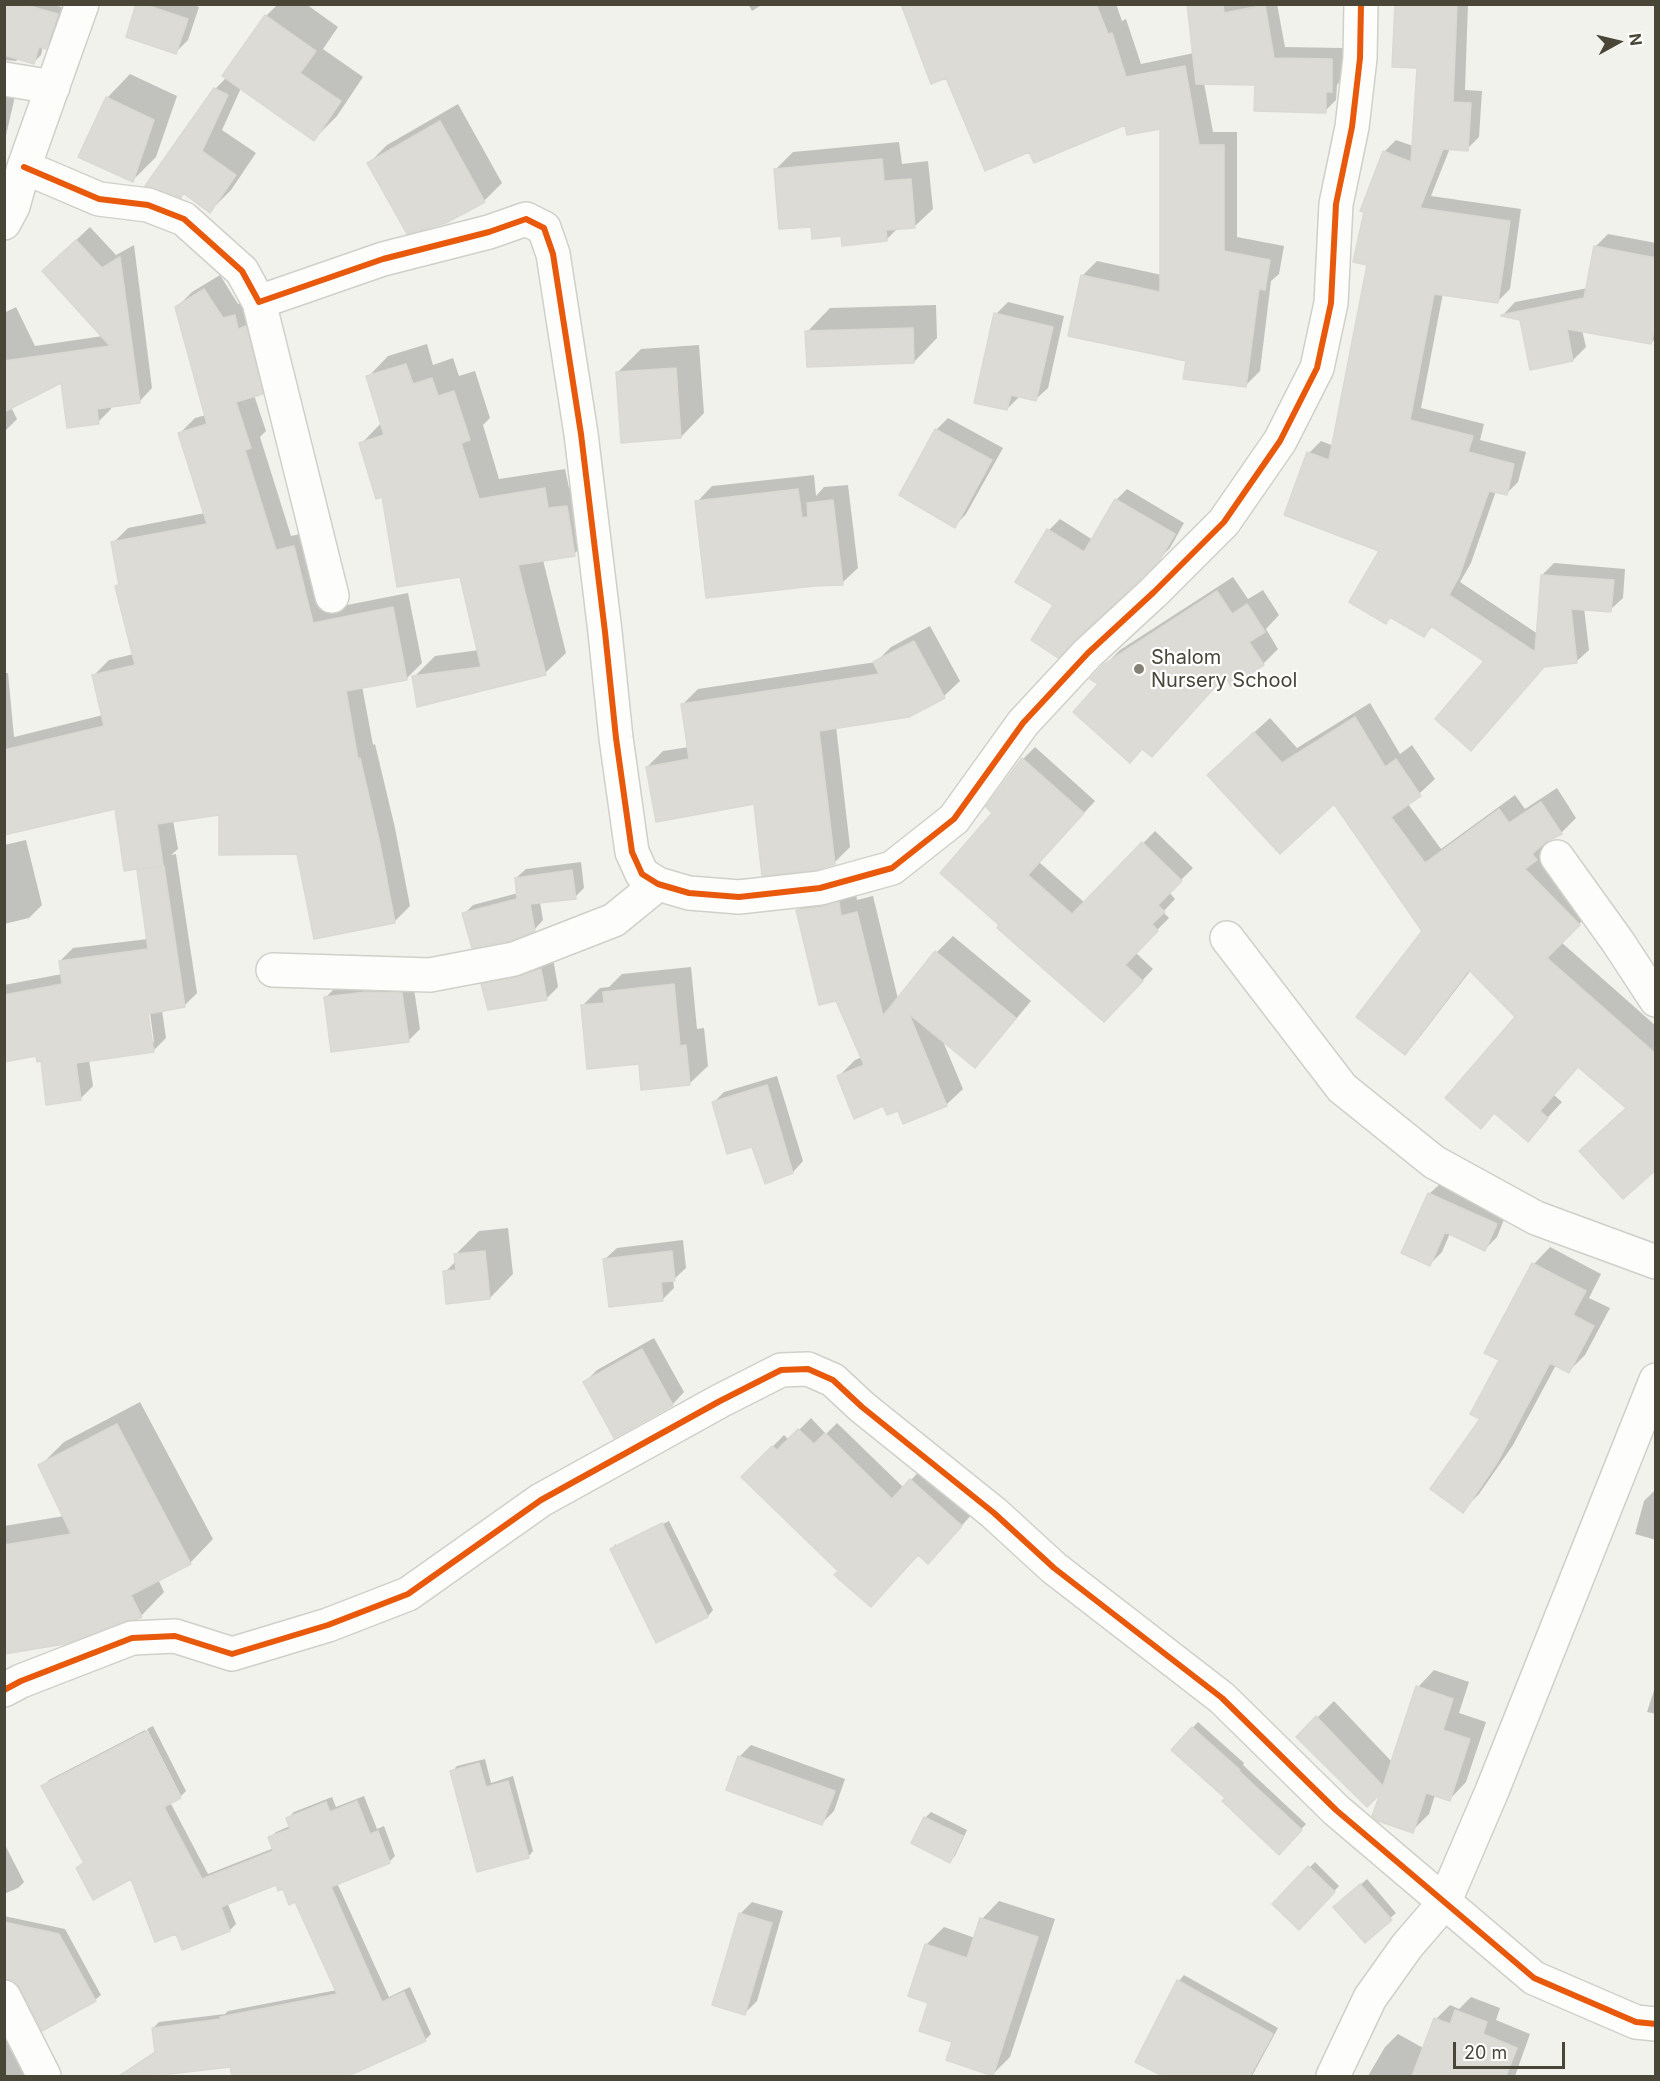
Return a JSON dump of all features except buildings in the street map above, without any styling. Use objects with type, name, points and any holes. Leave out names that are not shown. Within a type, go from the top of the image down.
[{"type":"street","points":[[4,223],[13,206],[24,167],[82,4]]},
{"type":"street","points":[[259,302],[383,259],[489,232],[526,219],[544,228],[553,254],[581,434],[616,738],[632,852],[642,874],[658,884],[690,893],[739,897],[820,888],[892,868],[954,819],[1023,723],[1060,681],[1224,522],[1280,441],[1317,368],[1331,303],[1336,204],[1352,127],[1360,58],[1361,4]]},
{"type":"street","points":[[4,79],[53,87]]},
{"type":"street","points":[[24,167],[99,199],[148,206],[184,219],[242,271],[259,302],[332,596]]},
{"type":"street","points":[[1557,857],[1656,1000]]},
{"type":"street","points":[[273,970],[430,975],[514,959],[614,920],[658,884]]},
{"type":"street","points":[[1227,938],[1342,1088],[1434,1162],[1536,1218],[1656,1262]]},
{"type":"street","points":[[4,1690],[21,1681],[132,1638],[175,1636],[232,1654],[328,1625],[408,1594],[541,1500],[781,1370],[808,1369],[833,1380],[862,1407],[994,1513],[1054,1568],[1222,1698],[1336,1810],[1534,1978],[1636,2022],[1656,2024]]},
{"type":"street","points":[[1333,2076],[1370,1998],[1407,1947],[1444,1903],[1496,1781],[1656,1380]]},
{"type":"street","points":[[4,1996],[44,2076]]},
{"type":"cycle path","points":[[24,167],[99,199],[148,205],[184,219],[242,271],[259,302],[383,259],[489,232],[526,219],[544,228],[553,254],[581,434],[616,738],[632,852],[642,874],[658,884],[689,893],[739,897],[820,888],[892,868],[954,819],[1023,723],[1088,653],[1154,592],[1224,522],[1280,441],[1317,368],[1331,303],[1336,204],[1352,127],[1360,58],[1361,4]]},
{"type":"cycle path","points":[[4,1690],[21,1681],[132,1638],[175,1636],[232,1654],[328,1625],[408,1594],[541,1500],[781,1370],[808,1369],[833,1380],[862,1407],[994,1513],[1054,1568],[1222,1698],[1336,1810],[1534,1978],[1636,2022],[1656,2024]]},
{"type":"place","name":"Shalom Nursery School","points":[[1139,669]]}]
